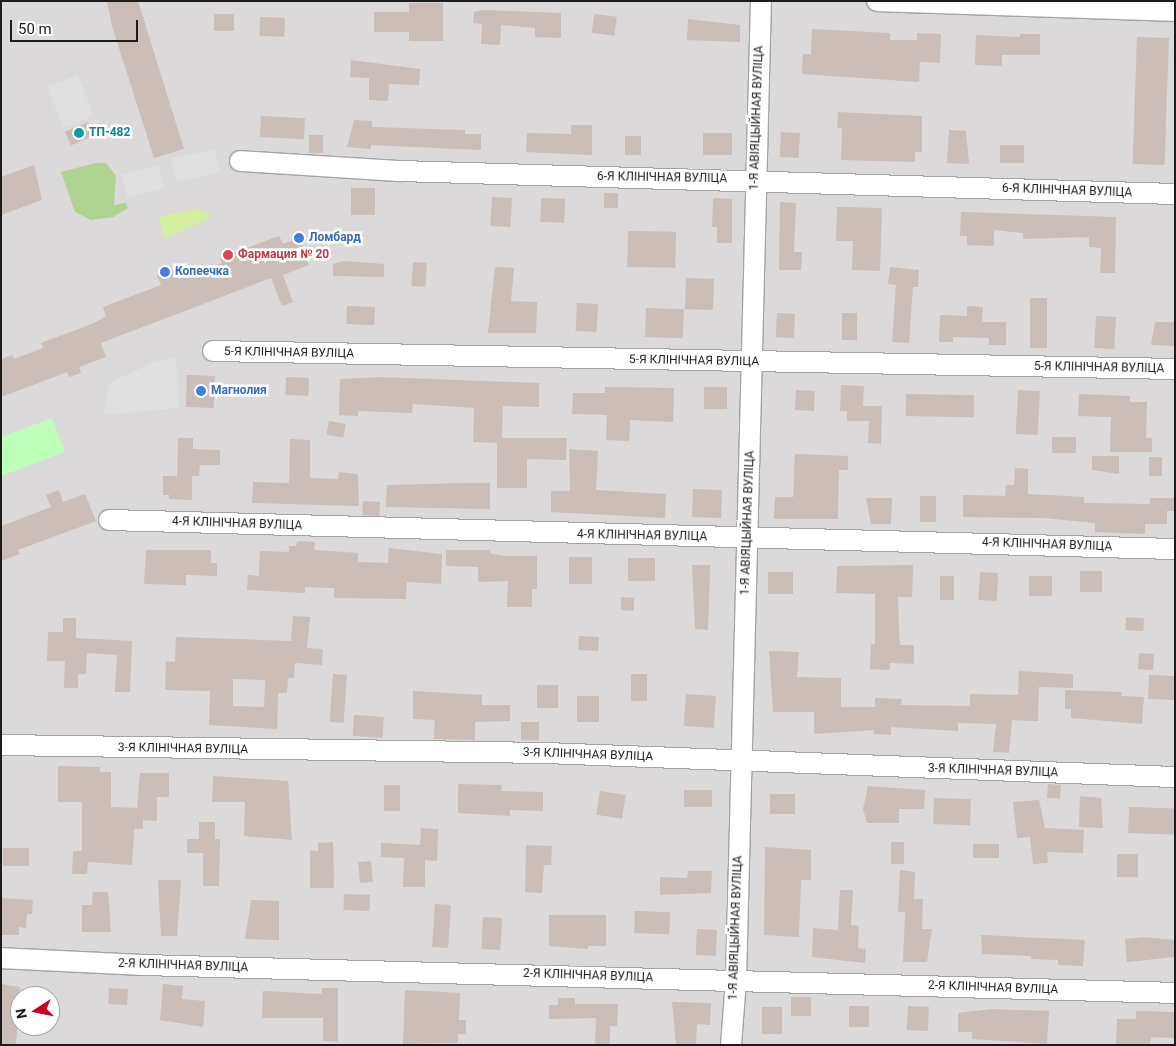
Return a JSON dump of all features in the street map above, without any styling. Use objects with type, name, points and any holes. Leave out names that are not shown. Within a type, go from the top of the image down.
[{"type":"street","name":"1-Я АВІЯЦЫЙНАЯ ВУЛІЦА","points":[[731,1045],[736,980],[740,761],[752,362],[754,180],[760,1]]},
{"type":"street","points":[[877,1],[1175,11]]},
{"type":"street","name":"6-Я КЛІНІЧНАЯ ВУЛІЦА","points":[[240,161],[400,171],[754,180],[1175,194]]},
{"type":"street","name":"5-Я КЛІНІЧНАЯ ВУЛІЦА","points":[[213,351],[1175,369]]},
{"type":"street","name":"4-Я КЛІНІЧНАЯ ВУЛІЦА","points":[[109,520],[1175,549]]},
{"type":"street","name":"3-Я КЛІНІЧНАЯ ВУЛІЦА","points":[[1,744],[546,753],[1175,777]]},
{"type":"street","name":"2-Я КЛІНІЧНАЯ ВУЛІЦА","points":[[1,958],[143,965],[1175,993]]},
{"type":"shaded area","points":[[1,1],[1175,1],[1175,1045],[1,1045]]},
{"type":"shaded area","points":[[78,75],[94,116],[63,128],[47,87]]},
{"type":"shaded area","points":[[215,149],[220,172],[176,182],[171,158]]},
{"type":"shaded area","points":[[158,165],[164,188],[128,198],[121,175]]},
{"type":"shaded area","points":[[176,357],[179,408],[104,415],[109,383],[156,361]]},
{"type":"green space","points":[[96,163],[106,163],[116,176],[114,205],[126,203],[128,208],[113,217],[91,220],[75,212],[61,172]]},
{"type":"green space","points":[[198,209],[208,212],[210,219],[165,238],[158,216]]},
{"type":"green space","points":[[52,418],[65,452],[1,476],[1,437]]},
{"type":"building","points":[[107,1],[138,1],[184,149],[154,158],[112,26]]},
{"type":"building","points":[[409,3],[443,3],[443,41],[409,41],[409,32],[374,32],[374,12],[409,12]]},
{"type":"building","points":[[483,10],[561,13],[561,38],[535,37],[535,28],[501,25],[500,45],[481,44],[482,24],[473,23],[474,12]]},
{"type":"building","points":[[214,14],[234,14],[234,31],[214,31]]},
{"type":"building","points":[[594,14],[617,17],[615,36],[592,33]]},
{"type":"building","points":[[260,17],[285,18],[284,37],[259,36]]},
{"type":"building","points":[[688,19],[740,25],[740,42],[687,40]]},
{"type":"building","points":[[812,29],[890,33],[890,40],[917,40],[917,33],[941,34],[940,63],[920,62],[919,82],[802,74],[803,54],[811,54]]},
{"type":"building","points":[[1020,34],[1040,34],[1040,55],[1002,55],[1002,66],[975,65],[976,35],[1020,37]]},
{"type":"building","points":[[1137,37],[1169,38],[1165,165],[1133,164]]},
{"type":"building","points":[[351,60],[420,69],[419,85],[389,84],[388,101],[369,100],[369,78],[350,77]]},
{"type":"building","points":[[838,112],[922,116],[922,152],[915,152],[915,162],[841,160],[842,128],[837,128]]},
{"type":"building","points":[[261,116],[305,118],[304,139],[260,137]]},
{"type":"building","points":[[354,120],[372,121],[372,127],[465,130],[465,134],[481,134],[481,150],[371,145],[371,149],[347,147]]},
{"type":"building","name":"ТП-482","points":[[88,122],[94,136],[71,146],[65,132]]},
{"type":"building","points":[[571,125],[592,125],[592,155],[526,152],[527,133],[571,134]]},
{"type":"building","points":[[949,130],[966,131],[969,164],[947,163]]},
{"type":"building","points":[[781,132],[800,133],[799,158],[780,157]]},
{"type":"building","points":[[703,133],[732,133],[732,155],[703,155]]},
{"type":"building","points":[[309,135],[323,135],[323,153],[309,153]]},
{"type":"building","points":[[625,136],[641,136],[641,155],[625,155]]},
{"type":"building","points":[[1000,145],[1024,145],[1024,163],[1000,163]]},
{"type":"building","points":[[34,165],[42,200],[1,215],[1,177]]},
{"type":"building","points":[[351,188],[375,188],[375,215],[351,215]]},
{"type":"building","points":[[604,193],[618,193],[618,208],[604,208]]},
{"type":"building","points":[[492,197],[512,198],[510,227],[490,226]]},
{"type":"building","points":[[541,198],[565,199],[564,223],[540,222]]},
{"type":"building","points":[[713,198],[732,199],[732,243],[717,243],[717,227],[712,227]]},
{"type":"building","points":[[780,202],[796,203],[794,252],[802,252],[801,270],[779,270]]},
{"type":"building","points":[[837,207],[882,208],[880,271],[852,270],[853,241],[836,241]]},
{"type":"building","points":[[961,212],[1116,217],[1115,273],[1100,273],[1101,248],[1089,247],[1089,237],[1023,239],[1023,233],[994,230],[994,246],[967,245],[967,236],[960,236]]},
{"type":"building","points":[[628,231],[676,232],[675,268],[627,267]]},
{"type":"building","points":[[279,236],[283,244],[299,238],[309,265],[283,275],[293,302],[282,306],[271,278],[101,343],[106,357],[79,367],[81,373],[69,377],[67,372],[1,397],[1,359],[12,355],[14,359],[43,348],[41,343],[94,323],[106,316],[103,307],[161,285],[157,275],[175,269],[178,279],[222,263],[220,258]]},
{"type":"building","points":[[344,261],[384,264],[384,277],[333,276],[333,264]]},
{"type":"building","points":[[413,262],[427,263],[425,287],[411,286]]},
{"type":"building","points":[[495,267],[514,268],[511,301],[537,302],[536,333],[488,333]]},
{"type":"building","points":[[890,267],[919,270],[918,287],[913,287],[909,343],[892,342],[896,285],[888,284]]},
{"type":"building","points":[[686,278],[714,279],[713,310],[685,309]]},
{"type":"building","points":[[1030,298],[1047,298],[1047,348],[1030,348]]},
{"type":"building","points":[[577,303],[598,304],[597,332],[576,331]]},
{"type":"building","points":[[347,306],[375,307],[374,325],[346,324]]},
{"type":"building","points":[[967,306],[983,307],[982,322],[1006,322],[1006,345],[989,345],[989,338],[953,337],[953,342],[939,342],[940,315],[967,316]]},
{"type":"building","points":[[646,308],[684,309],[683,338],[645,337]]},
{"type":"building","points":[[777,313],[795,314],[794,338],[776,337]]},
{"type":"building","points":[[842,313],[857,313],[857,340],[842,340]]},
{"type":"building","points":[[1096,316],[1116,317],[1114,349],[1094,348]]},
{"type":"building","points":[[1155,322],[1175,322],[1175,346],[1151,345]]},
{"type":"building","name":"Магнолия","points":[[187,375],[215,376],[214,408],[186,407]]},
{"type":"building","points":[[286,377],[309,378],[308,396],[285,395]]},
{"type":"building","points":[[380,377],[539,383],[539,407],[503,406],[502,438],[567,438],[566,460],[527,459],[527,488],[497,488],[497,443],[473,442],[474,408],[413,404],[412,413],[358,411],[358,416],[339,415],[340,379]]},
{"type":"building","points":[[841,385],[864,386],[863,406],[882,406],[881,444],[868,443],[869,421],[847,421],[847,411],[840,411]]},
{"type":"building","points":[[605,387],[674,388],[673,422],[630,420],[629,441],[606,440],[607,415],[572,414],[573,393],[605,393]]},
{"type":"building","points":[[704,387],[727,387],[727,409],[704,409]]},
{"type":"building","points":[[796,390],[815,391],[814,411],[795,410]]},
{"type":"building","points":[[1018,390],[1040,391],[1038,435],[1016,434]]},
{"type":"building","points":[[906,394],[974,395],[974,417],[906,416]]},
{"type":"building","points":[[1079,394],[1130,396],[1130,402],[1147,402],[1146,438],[1152,438],[1152,452],[1110,452],[1111,417],[1078,416]]},
{"type":"building","points":[[329,421],[346,424],[343,438],[327,435]]},
{"type":"building","points":[[1052,437],[1076,437],[1076,453],[1052,453]]},
{"type":"building","points":[[178,438],[193,438],[193,449],[220,450],[220,465],[200,465],[199,476],[192,476],[192,500],[169,499],[169,495],[163,495],[163,476],[177,476]]},
{"type":"building","points":[[290,439],[310,440],[310,478],[338,479],[339,472],[358,474],[359,506],[252,503],[253,482],[289,483]]},
{"type":"building","points":[[569,449],[598,451],[596,490],[666,494],[665,518],[551,512],[551,491],[570,491]]},
{"type":"building","points":[[795,454],[848,456],[848,470],[839,470],[838,519],[774,519],[775,497],[793,497]]},
{"type":"building","points":[[1092,456],[1119,456],[1119,474],[1092,470]]},
{"type":"building","points":[[1149,457],[1162,457],[1162,476],[1149,476]]},
{"type":"building","points":[[1015,468],[1028,469],[1028,494],[1084,497],[1084,503],[1150,504],[1150,498],[1174,498],[1174,511],[1167,511],[1167,524],[1145,524],[1145,534],[1095,532],[1095,523],[1043,518],[963,517],[963,495],[1005,496],[1006,485],[1014,485]]},
{"type":"building","points":[[490,483],[490,509],[386,507],[387,485]]},
{"type":"building","points":[[693,489],[722,490],[721,518],[692,517]]},
{"type":"building","points":[[59,490],[63,502],[85,494],[96,521],[18,550],[20,554],[1,561],[1,526],[51,507],[46,495]]},
{"type":"building","points":[[920,496],[936,496],[936,522],[920,522]]},
{"type":"building","points":[[866,498],[892,498],[891,524],[871,524]]},
{"type":"building","points":[[363,501],[380,502],[379,516],[362,515]]},
{"type":"building","points":[[297,541],[315,542],[314,550],[358,553],[358,562],[388,563],[389,548],[442,554],[441,584],[407,582],[406,599],[334,598],[334,588],[305,587],[305,593],[247,590],[248,575],[259,576],[260,551],[289,552],[289,546],[296,546]]},
{"type":"building","points":[[146,550],[211,550],[211,563],[217,563],[217,576],[186,575],[186,585],[144,584]]},
{"type":"building","points":[[446,550],[490,550],[490,553],[503,556],[537,556],[537,589],[532,589],[532,607],[507,607],[508,581],[478,582],[478,567],[446,566]]},
{"type":"building","points":[[569,557],[592,557],[592,584],[569,584]]},
{"type":"building","points":[[628,558],[655,558],[655,581],[628,581]]},
{"type":"building","points":[[692,565],[710,565],[708,630],[695,629]]},
{"type":"building","points":[[913,565],[912,597],[898,597],[900,645],[914,645],[914,664],[890,663],[890,670],[870,669],[871,644],[875,644],[875,594],[836,593],[837,566]]},
{"type":"building","points":[[1080,571],[1102,571],[1102,592],[1080,592]]},
{"type":"building","points":[[768,572],[793,572],[793,594],[768,594]]},
{"type":"building","points":[[980,572],[998,573],[997,601],[979,600]]},
{"type":"building","points":[[940,576],[954,576],[954,600],[940,600]]},
{"type":"building","points":[[1029,576],[1052,576],[1052,596],[1029,596]]},
{"type":"building","points":[[621,597],[634,598],[634,611],[621,610]]},
{"type":"building","points":[[293,616],[310,617],[307,648],[323,649],[322,665],[295,663],[294,678],[288,678],[287,693],[278,693],[277,729],[209,725],[210,691],[165,690],[166,661],[175,662],[176,637],[291,641]],"holes":[[[233,679],[265,680],[264,707],[233,706]]]},
{"type":"building","points":[[1126,617],[1144,618],[1143,631],[1125,630]]},
{"type":"building","points":[[63,618],[76,618],[76,638],[132,641],[130,692],[115,692],[117,655],[87,653],[86,674],[78,674],[78,688],[64,688],[65,661],[47,661],[48,632],[63,632]]},
{"type":"building","points":[[579,636],[599,637],[598,651],[578,650]]},
{"type":"building","points":[[769,651],[799,652],[797,677],[841,678],[841,707],[875,707],[875,698],[902,699],[901,705],[970,706],[970,694],[1018,695],[1019,671],[1073,674],[1073,688],[1039,687],[1038,721],[1012,720],[1009,753],[993,752],[996,724],[958,723],[958,731],[891,727],[891,735],[874,734],[874,730],[814,734],[814,712],[773,712]]},
{"type":"building","points":[[1139,653],[1154,654],[1153,670],[1138,669]]},
{"type":"building","points":[[333,674],[347,675],[344,723],[330,722]]},
{"type":"building","points":[[631,674],[647,674],[647,701],[631,701]]},
{"type":"building","points":[[1149,675],[1175,676],[1174,700],[1148,699]]},
{"type":"building","points":[[537,685],[558,685],[558,708],[537,708]]},
{"type":"building","points":[[1065,690],[1122,692],[1121,696],[1144,697],[1142,724],[1071,718],[1071,709],[1065,709]]},
{"type":"building","points":[[413,691],[482,695],[482,705],[510,705],[510,721],[475,722],[475,740],[434,739],[435,720],[413,719]]},
{"type":"building","points":[[686,694],[716,696],[714,728],[684,726]]},
{"type":"building","points":[[577,696],[599,696],[599,722],[577,722]]},
{"type":"building","points":[[354,715],[384,717],[382,738],[353,736]]},
{"type":"building","points":[[521,722],[539,722],[539,740],[521,740]]},
{"type":"building","points":[[58,766],[100,767],[100,772],[111,772],[111,807],[137,808],[140,773],[169,773],[169,797],[157,797],[157,821],[143,820],[143,829],[134,829],[132,865],[88,862],[87,874],[72,874],[73,851],[82,851],[82,802],[58,802]]},
{"type":"building","points":[[213,776],[288,781],[292,840],[244,836],[245,802],[212,802]]},
{"type":"building","points":[[458,784],[502,785],[501,791],[543,792],[543,811],[510,810],[510,816],[458,813]]},
{"type":"building","points":[[1048,784],[1061,785],[1060,799],[1047,798]]},
{"type":"building","points":[[384,785],[400,785],[400,811],[384,811]]},
{"type":"building","points":[[868,786],[925,790],[924,809],[899,809],[899,823],[867,823],[863,809]]},
{"type":"building","points":[[684,790],[712,790],[712,807],[684,807]]},
{"type":"building","points":[[600,791],[626,795],[622,819],[596,815]]},
{"type":"building","points":[[770,794],[795,794],[795,814],[770,814]]},
{"type":"building","points":[[1080,796],[1101,798],[1103,828],[1079,827]]},
{"type":"building","points":[[934,798],[971,799],[970,825],[933,824]]},
{"type":"building","points":[[1039,800],[1045,828],[1084,830],[1083,853],[1047,852],[1048,863],[1033,864],[1030,837],[1017,838],[1013,802]]},
{"type":"building","points":[[1129,807],[1175,809],[1174,835],[1128,833]]},
{"type":"building","points":[[199,822],[215,822],[215,839],[220,839],[219,886],[203,886],[203,853],[187,853],[187,839],[199,839]]},
{"type":"building","points":[[421,828],[438,829],[437,861],[425,860],[425,887],[403,887],[404,858],[381,857],[381,843],[420,845]]},
{"type":"building","points":[[333,842],[334,888],[310,888],[310,850],[318,851],[318,843]]},
{"type":"building","points":[[891,842],[904,842],[904,864],[891,864]]},
{"type":"building","points":[[973,844],[999,844],[999,858],[973,858]]},
{"type":"building","points":[[526,845],[552,846],[551,865],[544,865],[542,893],[525,892]]},
{"type":"building","points":[[765,847],[811,850],[811,880],[801,880],[799,937],[764,935]]},
{"type":"building","points":[[3,848],[29,848],[29,866],[3,866]]},
{"type":"building","points":[[1117,854],[1138,854],[1138,877],[1117,877]]},
{"type":"building","points":[[371,861],[373,882],[360,883],[358,862]]},
{"type":"building","points":[[900,870],[915,872],[914,899],[923,899],[922,929],[932,929],[927,962],[903,962],[905,912],[898,912]]},
{"type":"building","points":[[688,871],[712,871],[711,893],[660,895],[660,877],[687,878]]},
{"type":"building","points":[[158,880],[181,880],[177,936],[161,936]]},
{"type":"building","points":[[840,890],[853,890],[851,925],[859,926],[858,948],[866,949],[865,963],[812,957],[813,928],[838,930]]},
{"type":"building","points":[[93,892],[108,892],[111,932],[82,932],[82,905],[92,905]]},
{"type":"building","points":[[344,894],[370,895],[369,911],[343,910]]},
{"type":"building","points":[[1,898],[33,900],[32,914],[27,914],[26,928],[19,927],[19,935],[2,935]]},
{"type":"building","points":[[251,900],[279,901],[279,940],[245,939]]},
{"type":"building","points":[[435,904],[451,905],[448,948],[432,947]]},
{"type":"building","points":[[635,911],[670,912],[669,934],[634,933]]},
{"type":"building","points":[[549,915],[606,915],[606,946],[588,946],[588,949],[549,946]]},
{"type":"building","points":[[483,917],[502,918],[500,950],[481,949]]},
{"type":"building","points":[[697,929],[717,930],[716,956],[696,955]]},
{"type":"building","points":[[981,935],[1085,940],[1083,966],[1058,965],[1058,960],[1031,959],[1031,956],[982,954]]},
{"type":"building","points":[[1142,937],[1175,940],[1175,957],[1127,962],[1125,939]]},
{"type":"building","points":[[1,984],[14,986],[10,986],[10,1036],[17,1036],[16,1045],[1,1045]]},
{"type":"building","points":[[163,984],[183,986],[182,999],[205,1001],[203,1027],[160,1020]]},
{"type":"building","points":[[109,988],[128,989],[127,1005],[108,1004]]},
{"type":"building","points":[[322,988],[338,988],[338,1042],[323,1041],[323,1018],[262,1018],[263,991],[322,994]]},
{"type":"building","points":[[405,990],[460,993],[459,1020],[466,1020],[466,1034],[458,1034],[458,1043],[403,1044]]},
{"type":"building","points":[[791,997],[811,997],[811,1016],[791,1016]]},
{"type":"building","points":[[558,998],[575,998],[575,1004],[618,1004],[617,1026],[610,1026],[610,1045],[595,1045],[596,1018],[549,1019],[549,1005],[558,1005]]},
{"type":"building","points":[[672,1002],[711,1003],[710,1025],[697,1024],[696,1045],[676,1044]]},
{"type":"building","points":[[849,1006],[869,1006],[869,1027],[849,1027]]},
{"type":"building","points":[[908,1006],[929,1007],[928,1031],[907,1030]]},
{"type":"building","points":[[762,1007],[782,1007],[782,1034],[762,1034]]},
{"type":"building","points":[[992,1009],[1049,1011],[1047,1044],[972,1039],[972,1032],[958,1032],[958,1013]]},
{"type":"building","points":[[1136,1011],[1175,1012],[1175,1038],[1151,1037],[1150,1045],[1116,1044],[1117,1019],[1136,1019]]},
{"type":"place","name":"ТП-482","points":[[79,133]]},
{"type":"place","name":"Ломбард","points":[[299,238]]},
{"type":"place","name":"Фармация № 20","points":[[228,255]]},
{"type":"place","name":"Копеечка","points":[[165,272]]},
{"type":"place","name":"Магнолия","points":[[201,391]]}]
